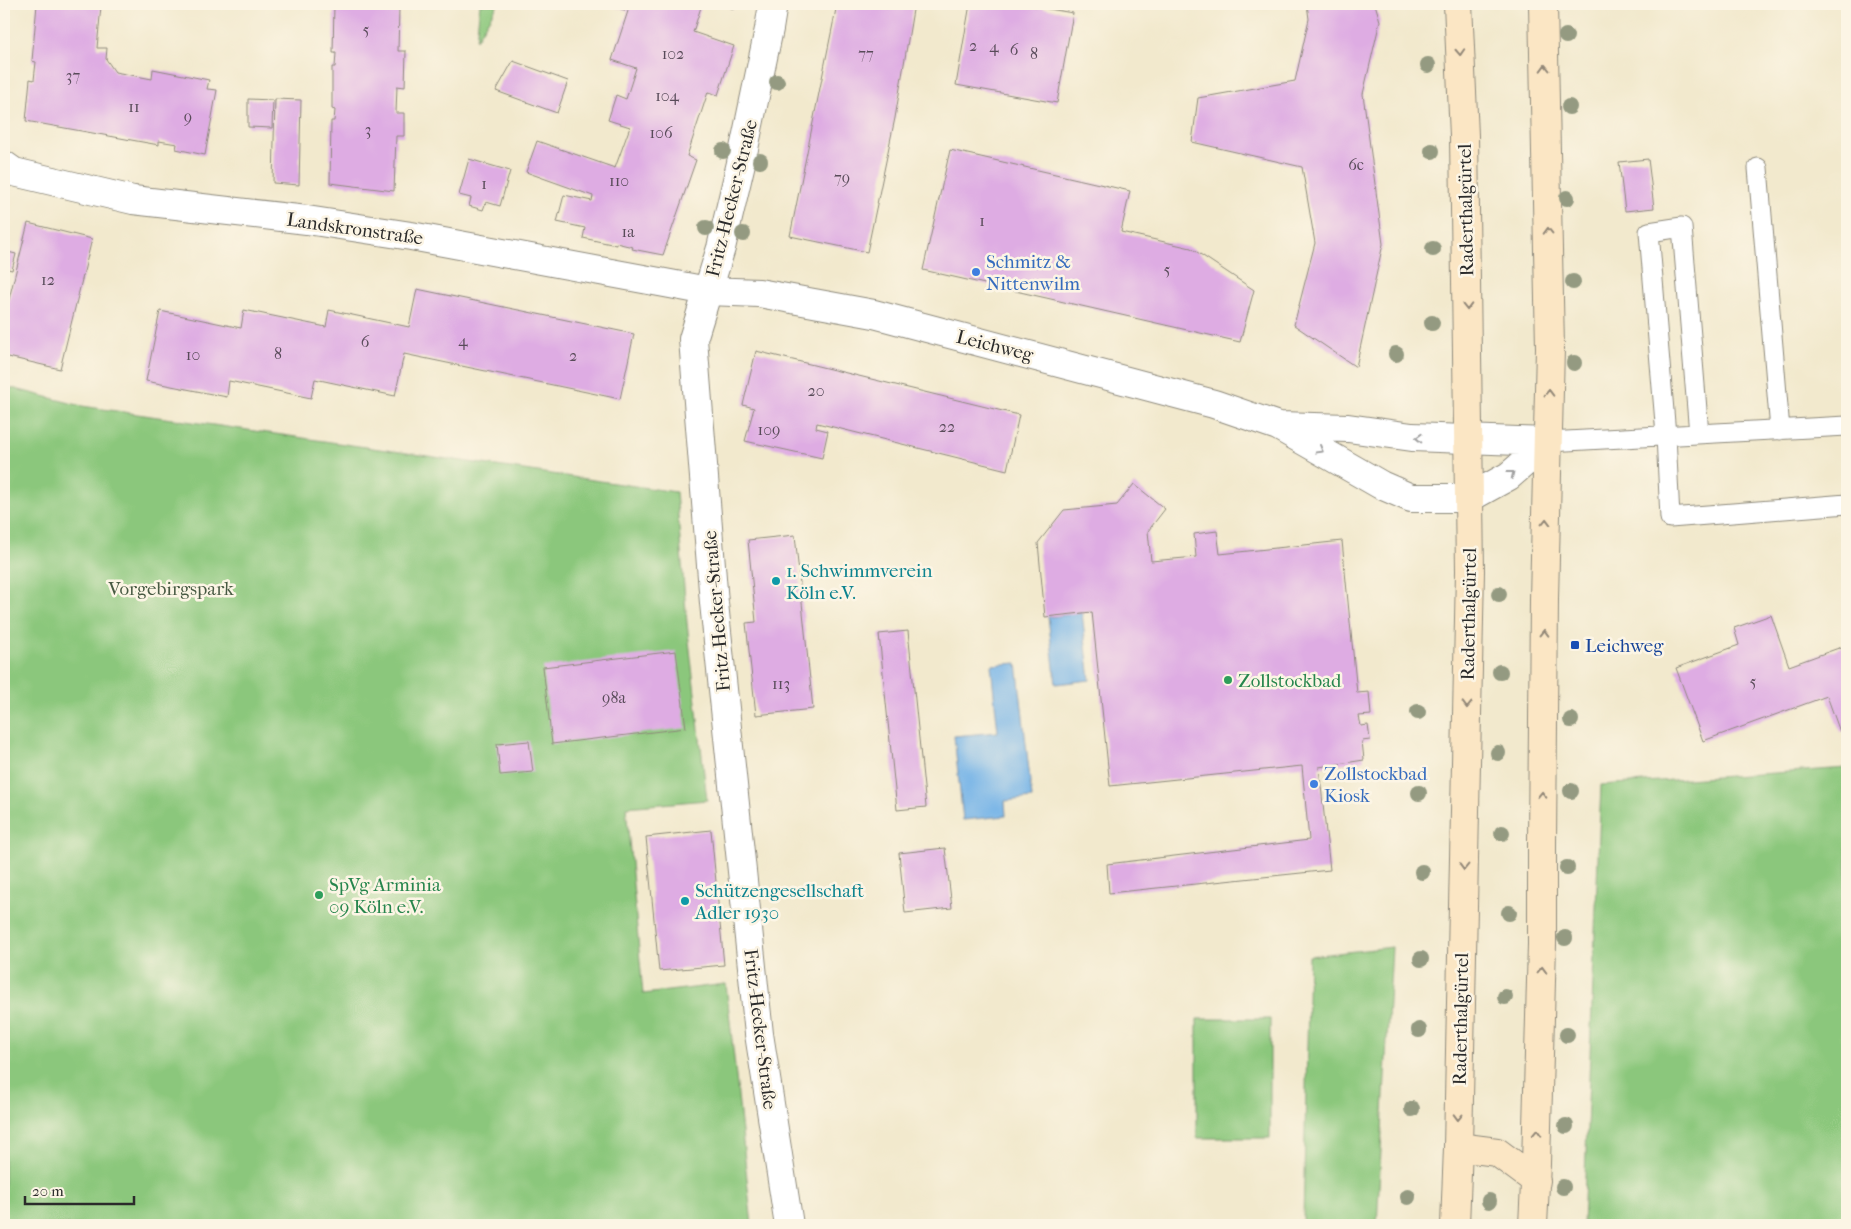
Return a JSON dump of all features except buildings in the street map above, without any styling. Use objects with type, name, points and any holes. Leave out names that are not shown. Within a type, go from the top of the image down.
[{"type":"main road","name":"Raderthalgürtel","points":[[1455,1225],[1470,571],[1464,136],[1458,4]]},
{"type":"main road","points":[[1533,1225],[1536,1181],[1542,944],[1543,672],[1550,348],[1543,4]]},
{"type":"main road","points":[[1458,1147],[1497,1152],[1536,1181]]},
{"type":"street","name":"Fritz-Hecker-Straße","points":[[773,4],[770,29],[721,248],[693,339],[714,603],[759,1034],[789,1225]]},
{"type":"street","name":"Landskronstraße","points":[[4,165],[14,172],[133,200],[307,220],[412,236],[708,291]]},
{"type":"street","name":"Leichweg","points":[[708,291],[759,292],[874,314],[1205,401],[1278,426],[1381,486],[1411,498],[1469,498],[1509,476],[1548,442]]},
{"type":"street","name":"Leichweg","points":[[1278,426],[1348,428],[1412,438],[1548,442]]},
{"type":"lane","points":[[1758,168],[1780,430]]},
{"type":"lane","points":[[1699,434],[1682,227],[1649,232],[1666,435],[1670,518],[1847,504]]},
{"type":"lane","points":[[1548,442],[1847,426]]},
{"type":"green space","points":[[480,4],[498,4],[476,40]]},
{"type":"green space","name":"SpVg Arminia 09 Köln e.V.","points":[[4,386],[82,406],[676,492],[687,623],[707,800],[626,807],[643,994],[726,984],[752,1225],[4,1225]]},
{"type":"green space","points":[[1847,768],[1847,1225],[1583,1225],[1601,785]]},
{"type":"green space","points":[[1392,947],[1377,1225],[1301,1225],[1303,1222],[1309,956]]},
{"type":"green space","points":[[1197,1019],[1270,1019],[1270,1138],[1197,1138]]},
{"type":"water","points":[[1082,613],[1090,680],[1056,684],[1048,617]]},
{"type":"water","points":[[1017,663],[1032,798],[1005,801],[1006,816],[963,820],[954,736],[998,732],[991,665]]},
{"type":"place","name":"Schmitz & Nittenwilm","points":[[976,272]]},
{"type":"place","name":"1. Schwimmverein Köln e.V.","points":[[776,581]]},
{"type":"place","name":"Leichweg","points":[[1575,645]]},
{"type":"place","name":"Zollstockbad","points":[[1228,680]]},
{"type":"place","name":"Zollstockbad Kiosk","points":[[1314,784]]},
{"type":"place","name":"SpVg Arminia 09 Köln e.V.","points":[[319,895]]},
{"type":"place","name":"Schützengesellschaft Adler 1930","points":[[685,901]]},
{"type":"park label","name":"Vorgebirgspark","points":[[171,588]]}]
